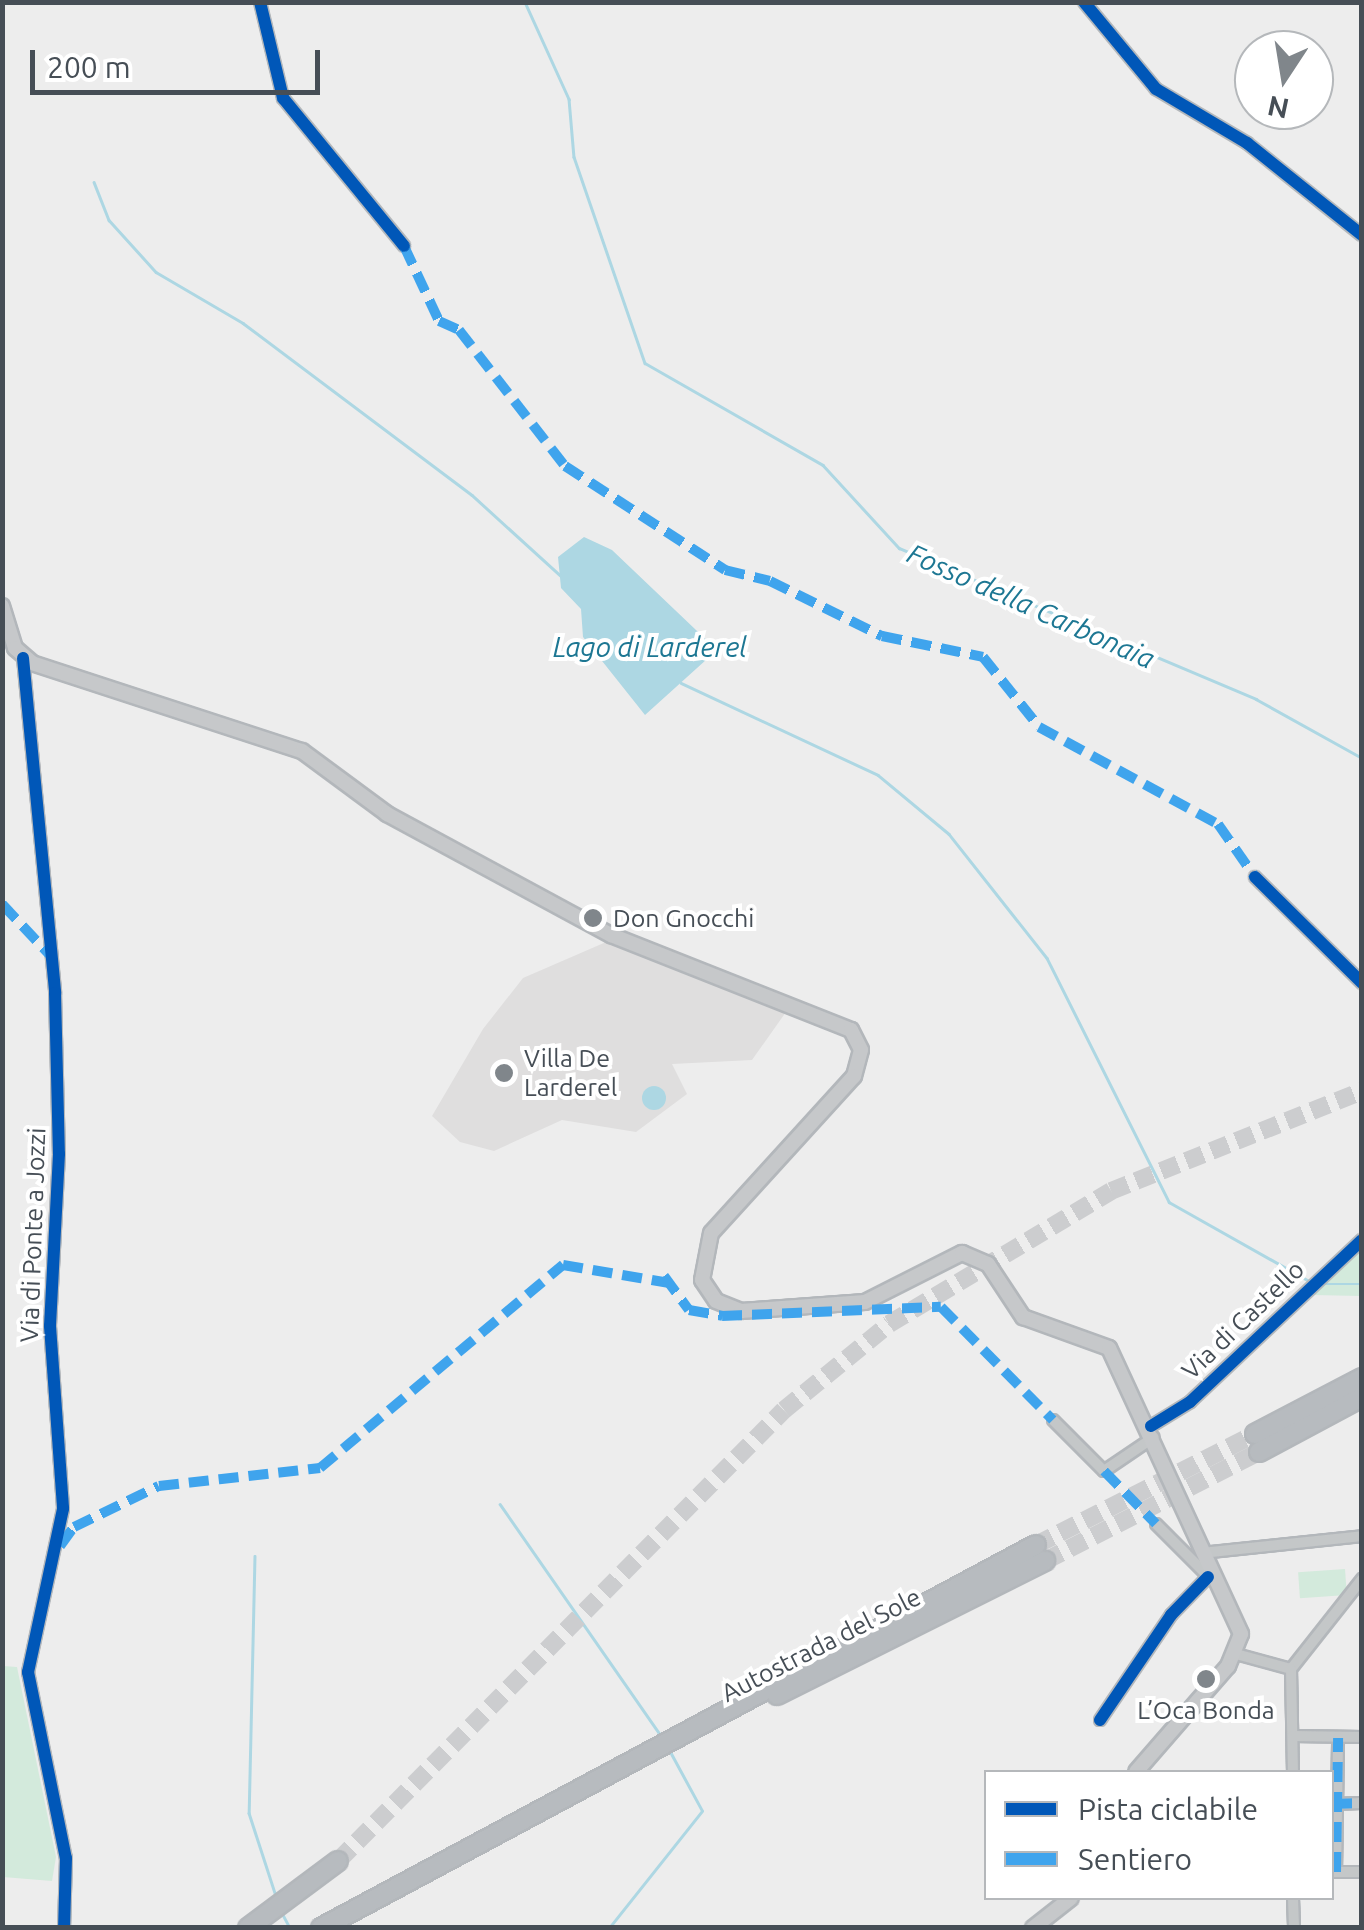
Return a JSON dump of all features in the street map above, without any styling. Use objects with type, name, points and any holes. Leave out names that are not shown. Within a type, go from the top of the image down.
[{"type":"highway","points":[[1362,1378],[1257,1443],[1362,1397]]},
{"type":"highway","name":"Autostrada del Sole","points":[[321,1928],[1041,1553]]},
{"type":"highway","points":[[248,1928],[338,1861]]},
{"type":"main road","points":[[2,606],[23,658],[310,754],[387,814],[612,935],[842,1022],[860,1043],[858,1068],[711,1233],[700,1264],[709,1294],[741,1311],[865,1302],[939,1257],[972,1255],[988,1264],[1023,1317],[1109,1348],[1153,1431],[1210,1552],[1214,1576],[1240,1625],[1236,1654],[1138,1770]]},
{"type":"main road","points":[[1033,1928],[1069,1900]]},
{"type":"street","points":[[260,2],[282,98],[404,246]]},
{"type":"street","points":[[1084,2],[1156,89],[1247,143],[1362,235]]},
{"type":"street","name":"Via di Ponte a Jozzi","points":[[23,658],[55,993],[60,1154],[50,1326],[62,1509],[28,1672],[66,1858],[64,1928]]},
{"type":"street","points":[[1255,877],[1362,983]]},
{"type":"street","name":"Via di Castello","points":[[1052,1420],[1104,1471],[1190,1402],[1362,1240]]},
{"type":"street","points":[[1100,1720],[1171,1615],[1214,1576],[1156,1524]]},
{"type":"street","points":[[1210,1552],[1362,1536]]},
{"type":"street","points":[[1292,1770],[1291,1670],[1362,1579]]},
{"type":"street","points":[[1236,1654],[1291,1670]]},
{"type":"street","points":[[1293,1736],[1362,1738]]},
{"type":"street","points":[[1338,1738],[1334,1872],[1362,1872]]},
{"type":"street","points":[[1334,1804],[1362,1803]]},
{"type":"street","points":[[1293,1900],[1294,1928]]},
{"type":"shaded area","points":[[613,939],[786,1012],[752,1060],[672,1064],[687,1094],[636,1132],[562,1120],[494,1151],[460,1142],[432,1116],[483,1029],[523,978]]},
{"type":"green space","points":[[1361,1251],[1361,1296],[1312,1295],[1358,1252]]},
{"type":"green space","points":[[1345,1569],[1347,1595],[1300,1598],[1298,1572]]},
{"type":"green space","points":[[3,1666],[17,1667],[56,1857],[52,1881],[3,1877]]},
{"type":"water","name":"Lago di Larderel","points":[[584,537],[612,550],[717,650],[645,715],[583,637],[581,609],[561,588],[558,557]]},
{"type":"water","points":[[654,1086],[666,1098],[654,1110],[642,1098]]},
{"type":"waterway","name":"Fosso della Carbonaia","points":[[525,2],[569,99],[574,157],[645,363],[823,465],[899,548],[1256,699],[1362,758]]},
{"type":"waterway","points":[[94,182],[109,220],[156,272],[243,323],[472,495],[560,575]]},
{"type":"waterway","points":[[681,683],[878,775],[949,834],[1047,958],[1169,1202],[1311,1282]]},
{"type":"waterway","points":[[1324,1284],[1362,1284]]},
{"type":"waterway","name":"Autostrada del Sole","points":[[500,1504],[661,1736]]},
{"type":"waterway","points":[[255,1556],[249,1813],[277,1899]]},
{"type":"waterway","points":[[609,1928],[702,1811],[670,1752]]},
{"type":"waterway","points":[[281,1911],[290,1928]]},
{"type":"tunnel","points":[[338,1861],[784,1410],[889,1324],[1111,1191],[1362,1091]]},
{"type":"tunnel","points":[[1036,1545],[1255,1434]]},
{"type":"tunnel","points":[[1045,1561],[1259,1452]]},
{"type":"marked path","points":[[404,246],[439,321],[459,330],[565,466],[725,570],[770,581],[882,636],[983,657],[1039,727],[1218,824],[1255,877]]},
{"type":"marked path","points":[[2,904],[49,954]]},
{"type":"marked path","points":[[60,1546],[74,1527],[159,1486],[320,1468],[563,1265],[669,1283]]},
{"type":"marked path","points":[[664,1276],[689,1310],[722,1316],[941,1307],[1053,1420]]},
{"type":"marked path","points":[[1104,1471],[1156,1524]]},
{"type":"marked path","points":[[1336,1872],[1338,1738]]},
{"type":"marked path","points":[[1334,1804],[1362,1803]]},
{"type":"cycle path","points":[[260,2],[283,98],[404,246]]},
{"type":"cycle path","points":[[1084,2],[1156,89],[1247,143],[1362,235]]},
{"type":"cycle path","points":[[23,658],[55,993],[59,1154],[50,1326],[63,1509],[28,1672],[66,1858],[64,1928]]},
{"type":"cycle path","points":[[1255,877],[1362,983]]},
{"type":"cycle path","points":[[1151,1426],[1190,1402],[1362,1240]]},
{"type":"cycle path","points":[[1100,1720],[1171,1615],[1208,1577]]},
{"type":"place","name":"Don Gnocchi","points":[[593,918]]},
{"type":"place","name":"Villa De Larderel","points":[[504,1073]]},
{"type":"place","name":"L’Oca Bonda","points":[[1206,1679]]}]
